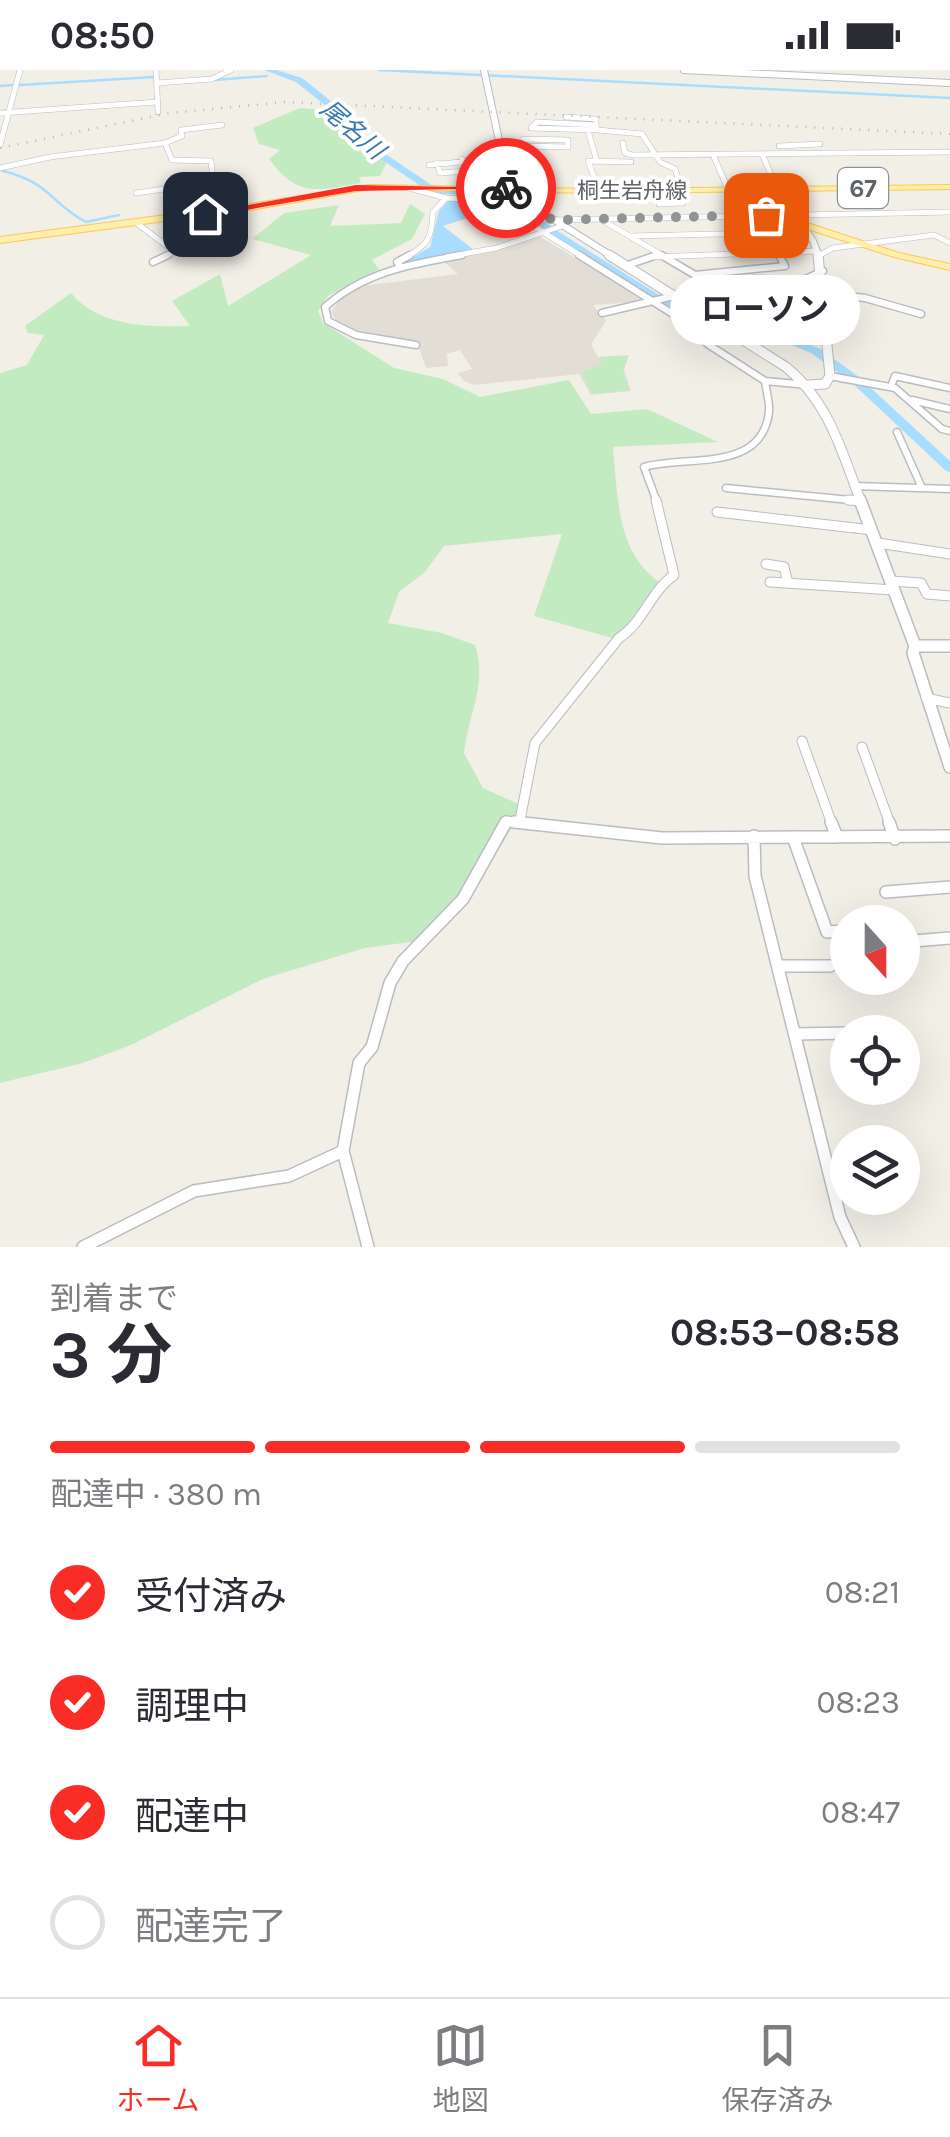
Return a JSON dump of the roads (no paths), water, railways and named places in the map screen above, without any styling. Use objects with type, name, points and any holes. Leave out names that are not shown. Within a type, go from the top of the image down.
[{"type":"main road","name":"桐生岩舟線","points":[[406,187],[600,191],[950,187]]},
{"type":"main road","name":"67","points":[[0,240],[205,214],[342,189],[406,187]]},
{"type":"main road","name":"67","points":[[798,220],[862,245],[950,266]]},
{"type":"street","points":[[0,145],[20,70]]},
{"type":"street","points":[[158,112],[156,71],[170,70]]},
{"type":"street","points":[[157,83],[212,79],[231,70]]},
{"type":"street","points":[[484,70],[494,102],[494,133],[508,188],[551,227],[709,345],[758,372],[766,381],[770,416],[749,449],[729,458],[656,462],[644,467],[664,520],[674,574],[666,580],[636,628],[620,638],[534,743],[520,820]]},
{"type":"street","points":[[684,70],[950,82]]},
{"type":"street","points":[[0,113],[157,102]]},
{"type":"street","points":[[566,117],[596,119],[593,132],[597,161]]},
{"type":"street","points":[[616,138],[593,132],[538,122],[531,128],[593,132],[642,134],[660,162],[675,169],[682,190]]},
{"type":"street","points":[[0,168],[50,156],[165,143],[182,135],[181,130],[222,124]]},
{"type":"street","points":[[428,165],[521,151],[522,146],[524,140],[568,140],[568,146],[522,146]]},
{"type":"street","points":[[165,143],[172,160],[210,160],[215,202],[205,214]]},
{"type":"street","points":[[623,143],[628,154],[656,155],[950,152]]},
{"type":"street","points":[[788,155],[779,146],[820,144]]},
{"type":"street","points":[[811,145],[818,154]]},
{"type":"street","points":[[446,156],[471,152],[472,158]]},
{"type":"street","points":[[714,156],[728,189]]},
{"type":"street","points":[[763,156],[777,189],[817,253],[823,271],[830,376],[825,384],[808,386],[766,381]]},
{"type":"street","points":[[437,163],[440,172],[467,171],[462,159]]},
{"type":"street","points":[[600,191],[588,163],[632,162]]},
{"type":"street","points":[[136,193],[213,182]]},
{"type":"street","points":[[406,187],[446,198],[488,198],[551,227],[698,311],[808,386],[830,417],[878,543],[915,646],[913,653],[926,698],[950,767]]},
{"type":"street","points":[[401,268],[397,262],[425,247],[432,236],[433,212],[446,198]]},
{"type":"street","points":[[664,216],[658,200],[683,203]]},
{"type":"street","points":[[938,212],[944,224],[939,236]]},
{"type":"street","points":[[416,345],[356,335],[336,326],[324,316],[328,302],[401,268],[483,251],[551,227],[600,218],[720,216],[798,220],[950,212]]},
{"type":"street","points":[[720,216],[728,234]]},
{"type":"street","points":[[600,218],[630,236],[695,275],[785,266],[768,233],[630,236]]},
{"type":"street","points":[[134,222],[177,251],[153,262]]},
{"type":"street","points":[[625,266],[660,254],[817,253],[939,236],[950,244]]},
{"type":"street","points":[[753,280],[802,280],[823,271]]},
{"type":"street","points":[[738,290],[745,308]]},
{"type":"street","points":[[602,313],[671,297]]},
{"type":"street","points":[[698,311],[826,298],[865,298],[921,314]]},
{"type":"street","points":[[830,376],[891,386],[942,429],[950,431]]},
{"type":"street","points":[[891,386],[895,376],[950,388]]},
{"type":"street","points":[[909,400],[950,409]]},
{"type":"street","points":[[897,432],[922,488]]},
{"type":"street","points":[[855,486],[950,489]]},
{"type":"street","points":[[726,488],[861,501]]},
{"type":"street","points":[[716,512],[872,530]]},
{"type":"street","points":[[878,543],[950,554]]},
{"type":"street","points":[[766,564],[784,568],[788,583]]},
{"type":"street","points":[[770,582],[920,584],[927,594],[950,596]]},
{"type":"street","points":[[915,646],[950,646]]},
{"type":"street","points":[[926,698],[950,704]]},
{"type":"street","points":[[802,741],[837,837]]},
{"type":"street","points":[[862,747],[896,838]]},
{"type":"street","points":[[368,1247],[344,1152],[359,1063],[372,1047],[390,983],[418,942],[464,899],[506,821],[662,838],[950,836]]},
{"type":"street","points":[[754,836],[755,876],[840,1217],[854,1247]]},
{"type":"street","points":[[793,837],[830,932]]},
{"type":"street","points":[[886,892],[950,886]]},
{"type":"street","points":[[920,940],[950,938]]},
{"type":"street","points":[[778,966],[830,966]]},
{"type":"street","points":[[796,1034],[830,1033]]},
{"type":"street","points":[[83,1247],[194,1191],[288,1176],[344,1152]]},
{"type":"water","points":[[450,199],[486,200],[499,208],[443,226],[474,250],[403,263],[430,247],[439,211]]},
{"type":"waterway","name":"尾名川","points":[[268,70],[299,80],[334,108],[369,147],[434,191],[502,194],[556,234],[698,324],[784,339],[815,351],[855,380],[950,468]]},
{"type":"waterway","points":[[379,70],[950,98]]},
{"type":"waterway","points":[[214,80],[267,76]]},
{"type":"waterway","points":[[20,85],[154,77]]},
{"type":"waterway","points":[[0,86],[13,85]]},
{"type":"waterway","points":[[3,171],[41,187],[86,222],[119,215]]},
{"type":"railway","points":[[0,148],[169,113],[286,102],[950,134]]},
{"type":"place","name":"ローソン","points":[[766,215]]}]
